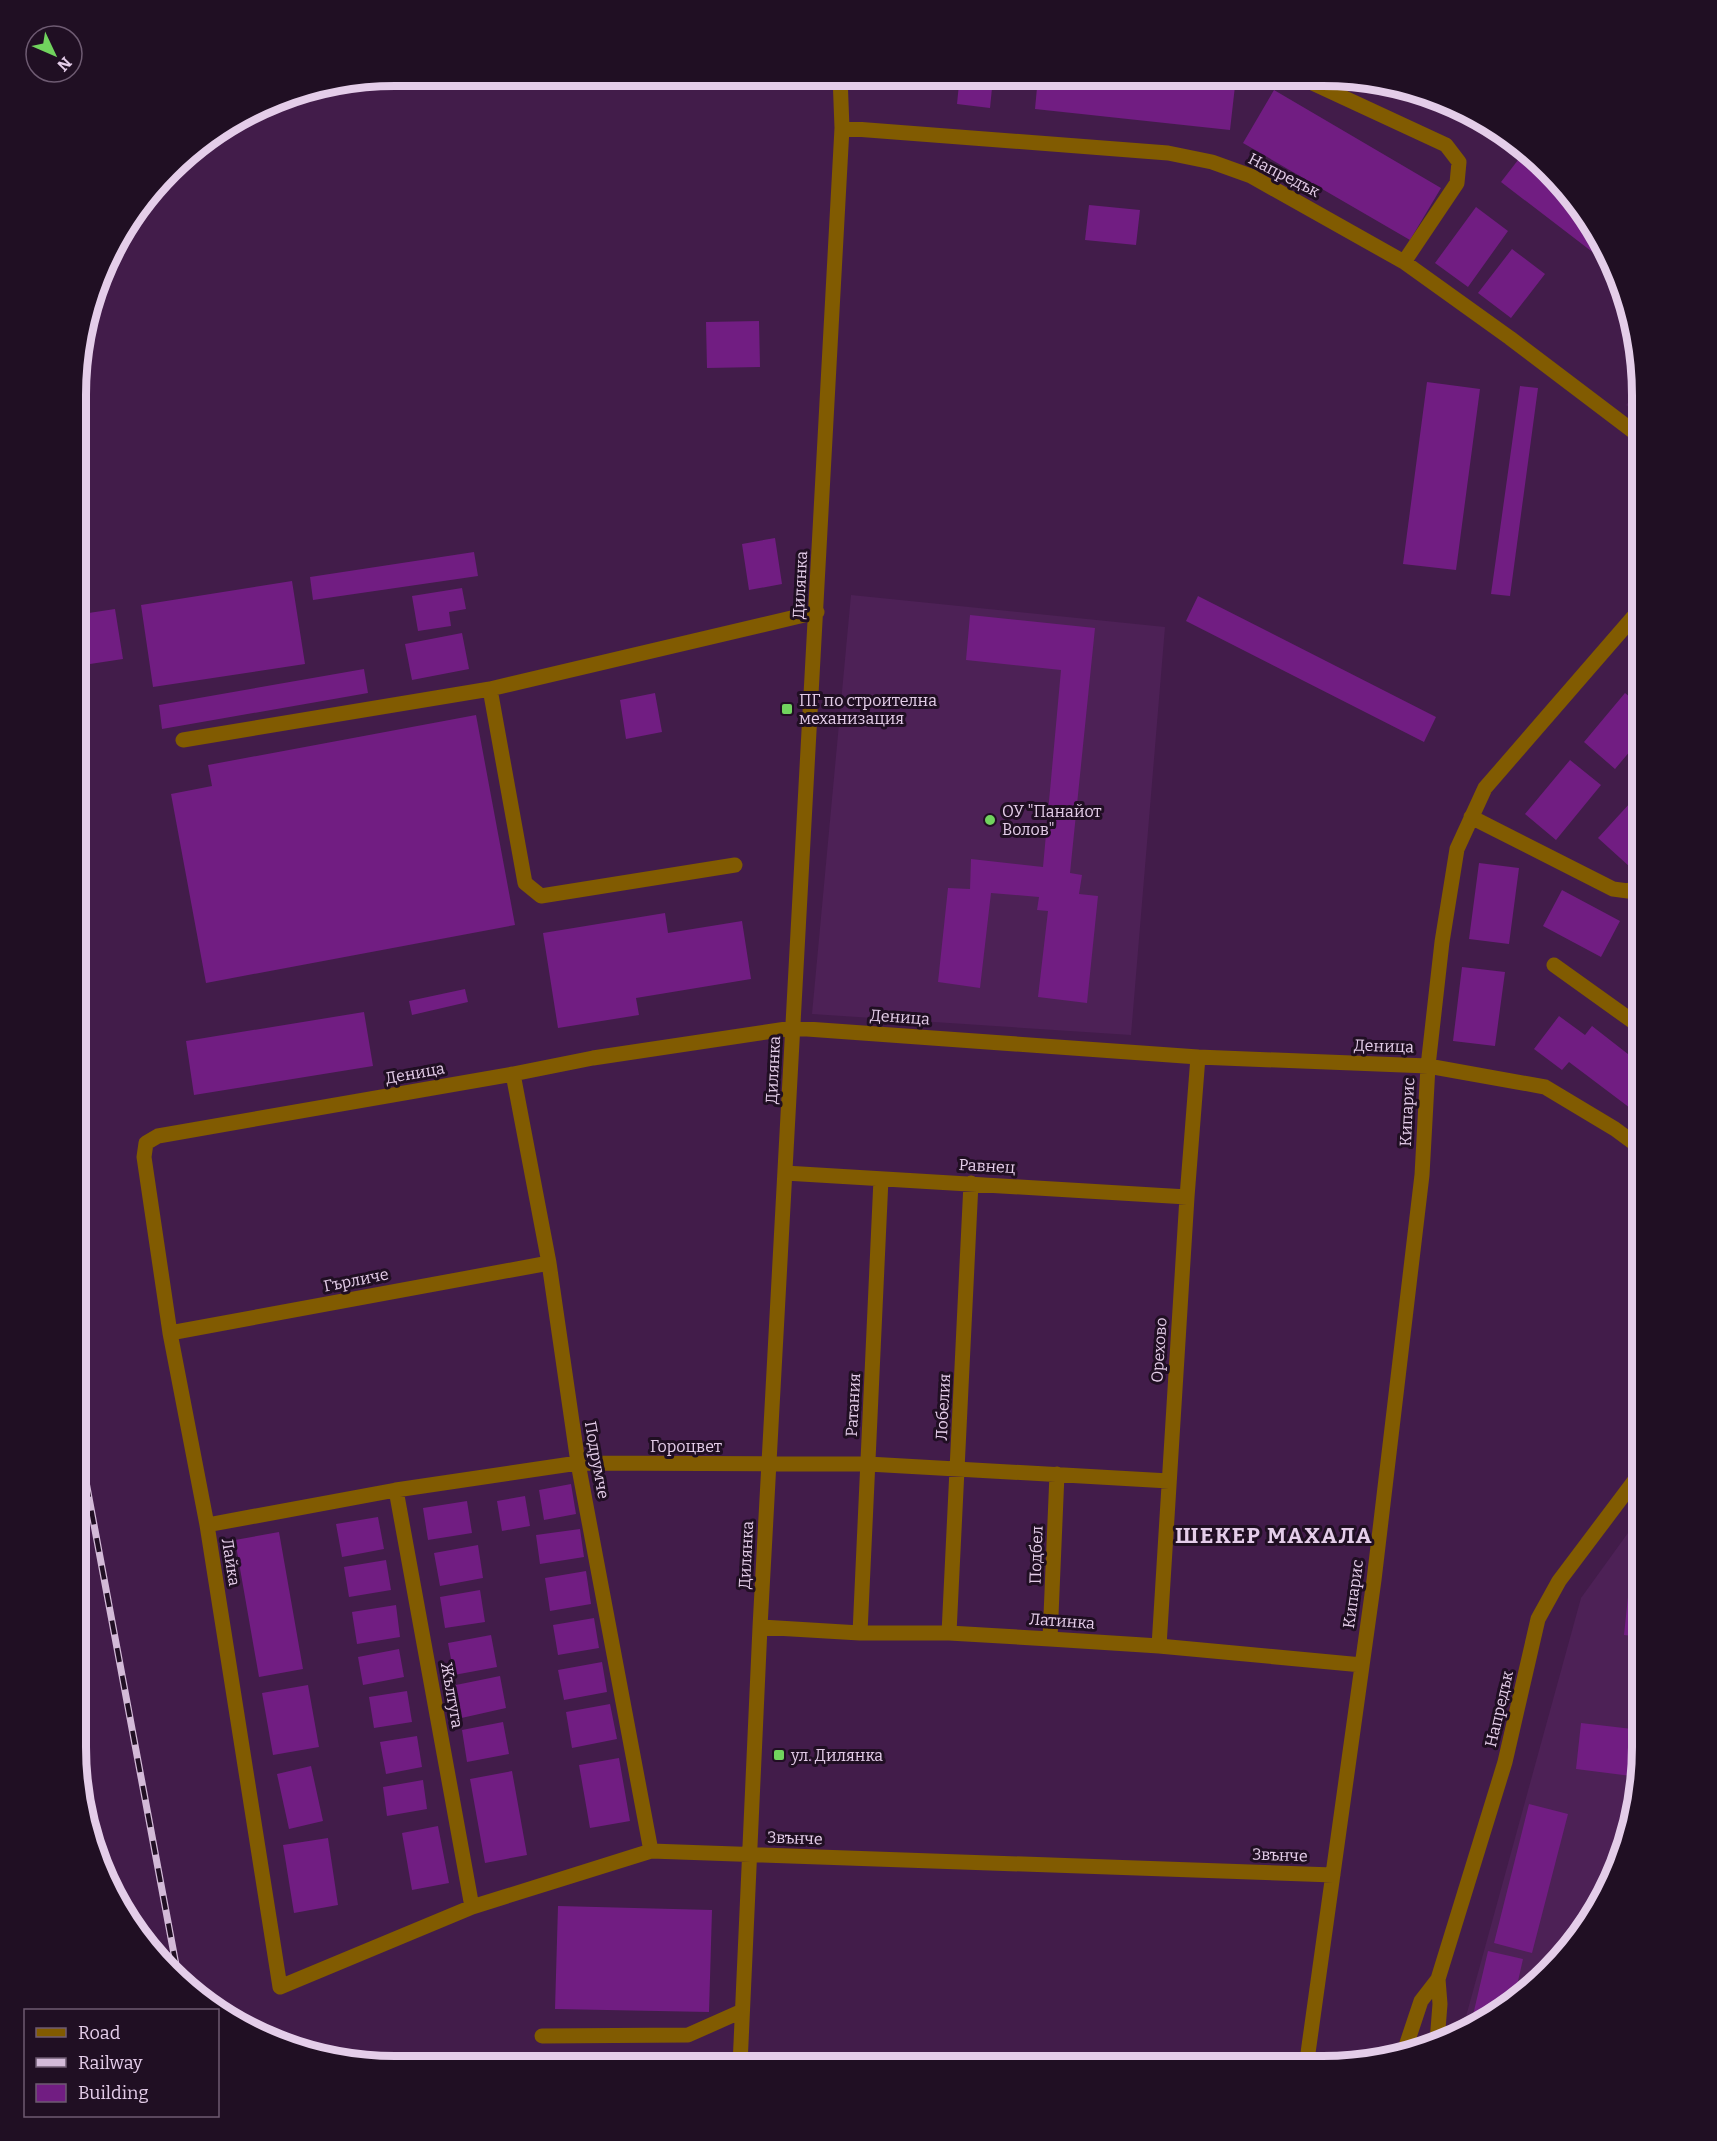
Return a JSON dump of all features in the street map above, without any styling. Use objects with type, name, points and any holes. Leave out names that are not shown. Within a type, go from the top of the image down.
[{"type":"street","name":"Дилянка","points":[[740,2056],[760,1627],[842,128],[840,85]]},
{"type":"street","points":[[1313,85],[1446,145],[1459,162],[1457,183],[1404,262]]},
{"type":"street","name":"Напредък","points":[[842,128],[1168,153],[1212,162],[1251,176],[1404,262],[1510,338],[1632,430]]},
{"type":"street","points":[[183,740],[490,689],[817,612]]},
{"type":"street","name":"Кипарис","points":[[1308,2053],[1374,1580],[1422,1175],[1428,1066],[1442,942],[1457,849],[1485,788],[1632,619]]},
{"type":"street","points":[[490,689],[525,883],[541,896],[735,864]]},
{"type":"street","points":[[1471,817],[1612,889],[1632,889]]},
{"type":"street","points":[[1554,965],[1632,1021]]},
{"type":"street","name":"Деница","points":[[146,1143],[158,1136],[593,1058],[793,1028],[1198,1057],[1428,1066],[1545,1087],[1615,1128],[1632,1141]]},
{"type":"street","name":"Орехово","points":[[1159,1646],[1198,1057]]},
{"type":"street","name":"Подрумче","points":[[513,1074],[549,1263],[578,1463],[651,1851]]},
{"type":"street","name":"Лайка","points":[[146,1143],[144,1157],[170,1333],[207,1525],[280,1987]]},
{"type":"street","name":"Равнец","points":[[785,1173],[1187,1197]]},
{"type":"street","name":"Ратания","points":[[860,1634],[881,1179]]},
{"type":"street","name":"Лобелия","points":[[949,1633],[971,1183]]},
{"type":"street","name":"Гърличе","points":[[170,1333],[549,1263]]},
{"type":"street","name":"Гороцвет","points":[[207,1525],[396,1490],[578,1463],[868,1464],[1169,1481]]},
{"type":"street","name":"Подбел","points":[[1050,1638],[1057,1474]]},
{"type":"street","name":"Напредък","points":[[1438,2033],[1440,2004],[1438,1979],[1505,1762],[1538,1619],[1559,1581],[1632,1484]]},
{"type":"street","name":"Жълтуга","points":[[396,1490],[472,1907]]},
{"type":"street","name":"Латинка","points":[[760,1627],[860,1634],[949,1633],[1050,1638],[1362,1665]]},
{"type":"street","name":"Звънче","points":[[280,1987],[472,1907],[651,1851],[1333,1875]]},
{"type":"street","name":"Напредък","points":[[1407,2044],[1420,2001],[1438,1979]]},
{"type":"street","points":[[542,2036],[688,2035],[742,2012]]},
{"type":"shaded area","points":[[1632,398],[1632,410],[1626,405]]},
{"type":"shaded area","name":"ОУ \"Панайот Волов\"","points":[[851,595],[1165,627],[1131,1035],[812,1014]]},
{"type":"shaded area","points":[[1632,1527],[1632,1746],[1629,1787],[1621,1826],[1600,1883],[1568,1935],[1541,1965],[1511,1992],[1465,2021],[1581,1598]]},
{"type":"building","points":[[959,85],[992,88],[990,108],[957,104]]},
{"type":"building","points":[[1037,85],[1235,86],[1230,130],[1035,109]]},
{"type":"building","points":[[1274,90],[1441,188],[1410,240],[1243,143]]},
{"type":"building","points":[[1520,157],[1568,206],[1600,258],[1501,182]]},
{"type":"building","points":[[1089,205],[1140,210],[1136,245],[1085,240]]},
{"type":"building","points":[[1476,207],[1508,231],[1468,287],[1435,263]]},
{"type":"building","points":[[1512,249],[1545,274],[1511,318],[1478,293]]},
{"type":"building","points":[[759,321],[760,367],[707,368],[706,322]]},
{"type":"building","points":[[1427,382],[1480,389],[1456,570],[1403,564]]},
{"type":"building","points":[[1520,386],[1538,388],[1510,596],[1491,594]]},
{"type":"building","points":[[775,538],[782,584],[749,590],[742,544]]},
{"type":"building","points":[[474,552],[478,576],[313,600],[310,577]]},
{"type":"building","points":[[292,581],[305,664],[153,687],[141,605]]},
{"type":"building","points":[[462,588],[466,609],[449,612],[451,626],[418,631],[412,596]]},
{"type":"building","points":[[1198,596],[1436,717],[1424,742],[1186,621]]},
{"type":"building","points":[[115,609],[123,659],[90,664],[85,633],[85,614]]},
{"type":"building","points":[[970,615],[1095,628],[1070,873],[1082,875],[1079,894],[1098,896],[1087,1003],[1038,997],[1048,911],[1037,910],[1039,897],[991,893],[980,988],[938,982],[948,888],[970,889],[971,859],[1043,867],[1061,670],[966,660]]},
{"type":"building","points":[[462,633],[469,669],[412,680],[405,644]]},
{"type":"building","points":[[364,669],[368,693],[162,729],[159,705]]},
{"type":"building","points":[[655,693],[662,732],[626,739],[620,700]]},
{"type":"building","points":[[1625,693],[1632,699],[1632,749],[1615,769],[1584,742]]},
{"type":"building","points":[[476,715],[515,925],[206,983],[171,794],[212,786],[208,765]]},
{"type":"building","points":[[1570,760],[1601,785],[1556,840],[1525,814]]},
{"type":"building","points":[[1632,801],[1632,865],[1630,867],[1598,838]]},
{"type":"building","points":[[1479,863],[1519,868],[1509,944],[1469,939]]},
{"type":"building","points":[[1562,890],[1620,921],[1601,957],[1543,926]]},
{"type":"building","points":[[665,913],[668,933],[742,921],[751,979],[636,998],[639,1015],[558,1028],[543,933]]},
{"type":"building","points":[[1462,967],[1505,972],[1495,1046],[1453,1041]]},
{"type":"building","points":[[465,989],[468,1002],[412,1015],[409,1001]]},
{"type":"building","points":[[364,1012],[373,1066],[194,1095],[186,1041]]},
{"type":"building","points":[[1559,1016],[1585,1035],[1592,1026],[1632,1057],[1632,1109],[1569,1062],[1562,1070],[1534,1049]]},
{"type":"building","points":[[571,1484],[576,1514],[544,1520],[539,1490]]},
{"type":"building","points":[[525,1496],[530,1526],[502,1531],[497,1501]]},
{"type":"building","points":[[467,1501],[472,1533],[428,1540],[423,1508]]},
{"type":"building","points":[[378,1517],[384,1549],[342,1557],[336,1524]]},
{"type":"building","points":[[580,1529],[584,1557],[540,1564],[536,1535]]},
{"type":"building","points":[[279,1532],[303,1669],[259,1677],[235,1540]]},
{"type":"building","points":[[478,1545],[483,1578],[440,1586],[434,1553]]},
{"type":"building","points":[[386,1560],[391,1590],[349,1597],[344,1567]]},
{"type":"building","points":[[1631,1568],[1632,1636],[1624,1635]]},
{"type":"building","points":[[586,1571],[591,1604],[550,1611],[545,1578]]},
{"type":"building","points":[[480,1590],[485,1622],[445,1628],[440,1597]]},
{"type":"building","points":[[396,1605],[400,1637],[357,1644],[352,1612]]},
{"type":"building","points":[[594,1618],[599,1648],[558,1655],[553,1625]]},
{"type":"building","points":[[491,1635],[497,1667],[454,1675],[448,1643]]},
{"type":"building","points":[[399,1649],[404,1677],[363,1685],[358,1657]]},
{"type":"building","points":[[602,1662],[607,1692],[564,1700],[558,1670]]},
{"type":"building","points":[[500,1676],[506,1708],[457,1719],[451,1686]]},
{"type":"building","points":[[308,1685],[319,1747],[273,1755],[262,1693]]},
{"type":"building","points":[[407,1691],[412,1722],[374,1728],[369,1697]]},
{"type":"building","points":[[610,1704],[617,1739],[572,1748],[566,1712]]},
{"type":"building","points":[[503,1722],[509,1754],[467,1762],[462,1730]]},
{"type":"building","points":[[1581,1723],[1632,1729],[1630,1776],[1576,1769]]},
{"type":"building","points":[[417,1736],[422,1767],[386,1774],[380,1742]]},
{"type":"building","points":[[619,1758],[630,1821],[590,1828],[579,1765]]},
{"type":"building","points":[[311,1766],[323,1821],[289,1829],[277,1774]]},
{"type":"building","points":[[512,1771],[527,1855],[485,1863],[470,1779]]},
{"type":"building","points":[[423,1780],[427,1809],[387,1816],[383,1787]]},
{"type":"building","points":[[1529,1804],[1568,1814],[1532,1953],[1494,1943]]},
{"type":"building","points":[[438,1826],[449,1883],[412,1890],[402,1833]]},
{"type":"building","points":[[328,1838],[338,1905],[294,1913],[283,1845]]},
{"type":"building","points":[[558,1906],[712,1910],[709,2012],[555,2009]]},
{"type":"building","points":[[1488,1951],[1523,1959],[1517,1987],[1473,2016]]},
{"type":"railway","points":[[85,1476],[176,1965]]},
{"type":"place","name":"ПГ по строителна механизация","points":[[787,709]]},
{"type":"place","name":"ОУ \"Панайот Волов\"","points":[[990,820]]},
{"type":"place","name":"ул. Дилянка","points":[[779,1755]]},
{"type":"district","name":"ШЕКЕР МАХАЛА","points":[[1274,1535]]}]
